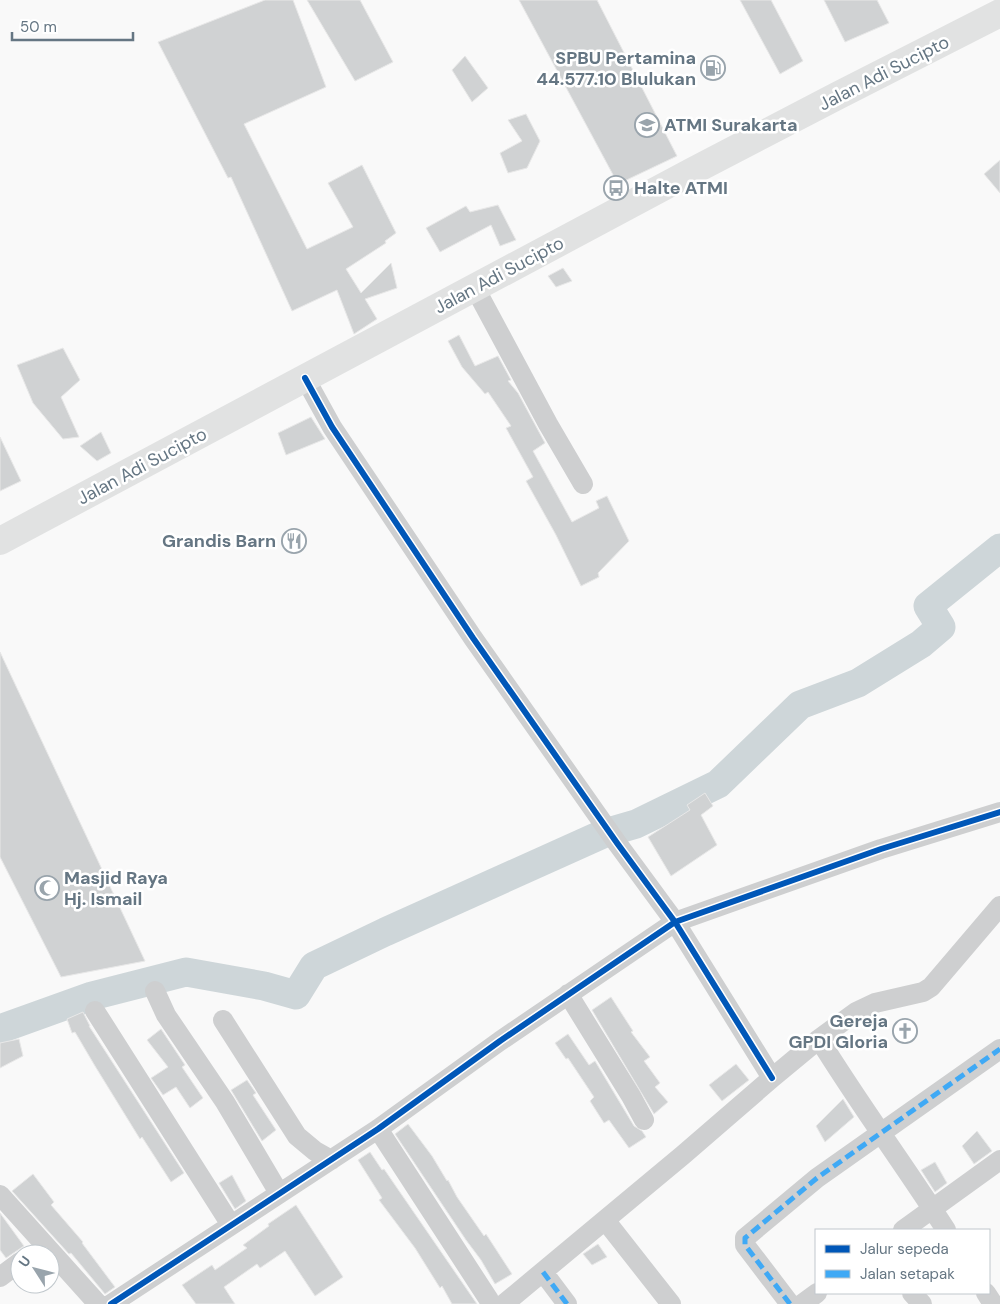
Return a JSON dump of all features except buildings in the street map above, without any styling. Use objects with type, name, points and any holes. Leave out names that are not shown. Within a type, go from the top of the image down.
[{"type":"highway","name":"Jalan Adi Sucipto","points":[[0,541],[693,171],[1000,13]]},
{"type":"street","points":[[475,288],[548,424],[583,484]]},
{"type":"street","points":[[305,378],[337,435],[473,638],[611,835],[675,922],[772,1078]]},
{"type":"street","points":[[111,1304],[378,1129],[500,1040],[675,922],[881,849],[1000,812]]},
{"type":"street","points":[[378,1129],[496,1302],[544,1272],[772,1078],[819,1039],[856,1012],[875,1003],[923,992],[931,987],[1000,906]]},
{"type":"street","points":[[155,992],[166,1015],[225,1102],[279,1193]]},
{"type":"street","points":[[568,994],[644,1120]]},
{"type":"street","points":[[95,1011],[231,1225]]},
{"type":"street","points":[[223,1020],[297,1136],[315,1152],[331,1160]]},
{"type":"street","points":[[819,1039],[862,1107],[945,1229]]},
{"type":"street","points":[[790,1304],[745,1245],[745,1238],[810,1182],[1000,1049]]},
{"type":"street","points":[[904,1229],[1000,1160]]},
{"type":"street","points":[[0,1195],[34,1244]]},
{"type":"street","points":[[605,1220],[672,1304]]},
{"type":"street","points":[[60,1270],[98,1304]]},
{"type":"street","points":[[544,1272],[567,1304]]},
{"type":"street","points":[[802,1304],[817,1294]]},
{"type":"street","points":[[913,1294],[922,1304]]},
{"type":"waterway","points":[[0,1029],[92,996],[186,972],[264,986],[296,995],[314,966],[605,833],[636,824],[718,784],[800,705],[858,683],[921,644],[941,627],[928,606],[1000,548]]},
{"type":"marked path","points":[[790,1304],[745,1245],[745,1238],[817,1178],[1000,1049]]},
{"type":"marked path","points":[[543,1272],[567,1304]]},
{"type":"cycle path","points":[[305,378],[332,427],[473,638],[675,922],[772,1078]]},
{"type":"cycle path","points":[[111,1304],[378,1129],[500,1041],[675,922],[881,849],[1000,812]]},
{"type":"place","name":"SPBU Pertamina 44.577.10 Blulukan","points":[[713,68]]},
{"type":"place","name":"ATMI Surakarta","points":[[647,125]]},
{"type":"place","name":"Halte ATMI","points":[[616,188]]},
{"type":"place","name":"Grandis Barn","points":[[294,541]]},
{"type":"place","name":"Masjid Raya Hj. Ismail","points":[[47,888]]},
{"type":"place","name":"Gereja GPDI Gloria","points":[[905,1031]]}]
